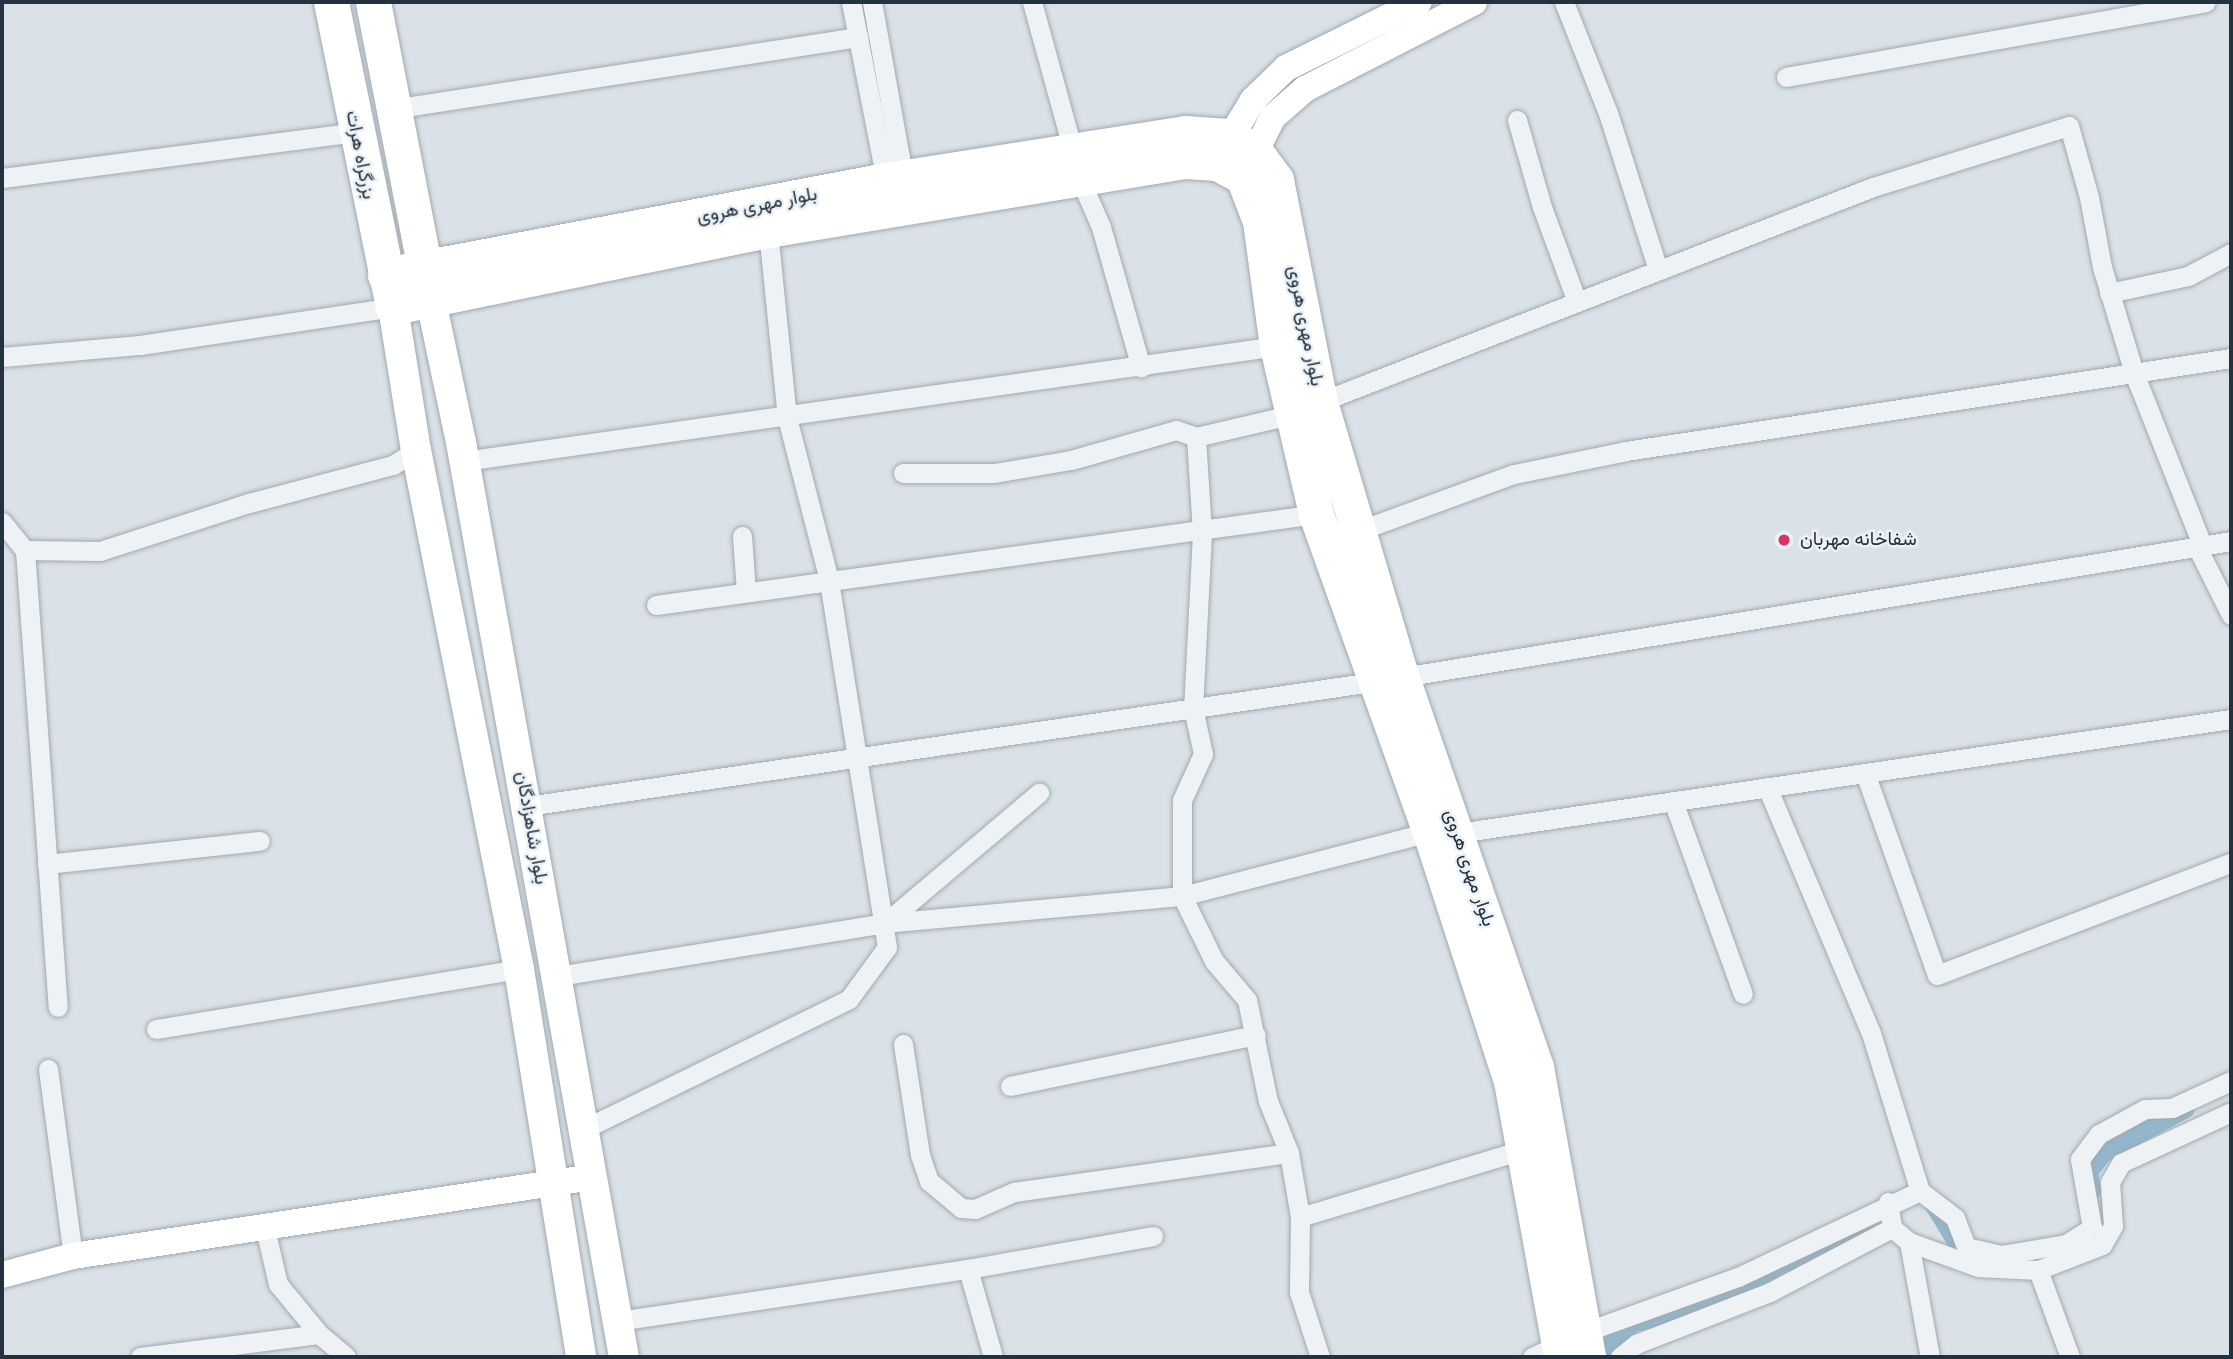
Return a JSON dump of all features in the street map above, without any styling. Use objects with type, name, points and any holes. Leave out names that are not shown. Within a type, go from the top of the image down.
[{"type":"highway","name":"بزرگراه هرات","points":[[331,2],[354,132],[389,291]]},
{"type":"highway","points":[[373,2],[428,286]]},
{"type":"highway","name":"بلوار مهری هروی","points":[[428,286],[897,194],[1076,165],[1236,157],[1276,180],[1307,408],[1316,514],[1387,679],[1536,1067],[1565,1349]]},
{"type":"highway","name":"بلوار مهری هروی","points":[[1236,157],[1260,221],[1277,346],[1307,408],[1358,531],[1387,679]]},
{"type":"highway","name":"بلوار مهری هروی","points":[[389,291],[768,230],[897,194]]},
{"type":"highway","name":"بلوار مهری هروی","points":[[1444,832],[1511,1081],[1565,1349]]},
{"type":"main road","name":"بلوار شاهزادگان","points":[[428,286],[464,461],[624,1357]]},
{"type":"main road","name":"بلوار شاهزادگان","points":[[389,291],[416,450],[519,969],[551,1186],[581,1357]]},
{"type":"street","points":[[851,2],[897,194]]},
{"type":"street","points":[[872,2],[897,194]]},
{"type":"street","points":[[1032,2],[1076,165],[1101,227],[1141,367]]},
{"type":"street","points":[[1236,157],[1253,100],[1286,68],[1419,2]]},
{"type":"street","points":[[1236,157],[1273,117],[1305,89],[1474,2]]},
{"type":"street","points":[[1564,2],[1608,113],[1658,270]]},
{"type":"street","points":[[1786,77],[2205,2]]},
{"type":"street","points":[[393,109],[858,37]]},
{"type":"street","points":[[1517,120],[1542,207],[1577,302]]},
{"type":"street","points":[[903,473],[994,473],[1071,460],[1176,430],[1196,437],[1307,408],[1873,187],[2069,126],[2109,293],[2134,373],[2200,547],[2231,615]]},
{"type":"street","points":[[2,178],[354,132]]},
{"type":"street","points":[[584,1129],[849,999],[887,947],[860,756],[829,580],[787,418],[768,230]]},
{"type":"street","points":[[2109,293],[2188,276],[2231,253]]},
{"type":"street","points":[[2,357],[140,345],[389,291]]},
{"type":"street","points":[[464,461],[502,453],[787,418],[1277,346]]},
{"type":"street","points":[[1358,531],[1514,474],[1626,451],[2231,358]]},
{"type":"street","points":[[1196,437],[1202,533],[1193,708],[1203,754],[1182,800],[1182,896],[1214,961],[1247,1000],[1268,1101],[1289,1153],[1300,1217],[1299,1292],[1320,1357]]},
{"type":"street","points":[[24,550],[100,551],[249,503],[393,465],[416,450]]},
{"type":"street","points":[[656,605],[829,580],[1202,533],[1316,514]]},
{"type":"street","points":[[2,522],[24,550],[58,1007]]},
{"type":"street","points":[[742,536],[746,592]]},
{"type":"street","points":[[527,806],[1387,679],[2231,541]]},
{"type":"street","points":[[558,976],[885,923],[1182,896],[1444,832],[2231,719]]},
{"type":"street","points":[[1865,773],[1937,975],[2231,863]]},
{"type":"street","points":[[1767,787],[1871,1033],[1920,1191],[1955,1218],[1966,1247],[2001,1255],[2066,1244],[2092,1228],[2080,1159],[2099,1134],[2145,1109],[2172,1108],[2231,1081]]},
{"type":"street","points":[[885,923],[1040,793]]},
{"type":"street","points":[[1673,801],[1743,994]]},
{"type":"street","points":[[47,864],[260,841]]},
{"type":"street","points":[[156,1029],[519,969]]},
{"type":"street","points":[[1010,1086],[1256,1035]]},
{"type":"street","points":[[902,1044],[919,1155],[929,1181],[961,1208],[975,1209],[1014,1192],[1289,1153]]},
{"type":"street","points":[[48,1069],[73,1256]]},
{"type":"street","points":[[1888,1202],[1892,1228],[1909,1242],[1978,1268],[2038,1270],[2102,1245],[2113,1226],[2110,1182],[2121,1163],[2231,1112]]},
{"type":"street","points":[[1300,1217],[1525,1149]]},
{"type":"street","points":[[2,1275],[73,1256],[264,1224],[551,1186],[593,1177]]},
{"type":"street","points":[[1565,1349],[1738,1278],[1888,1202],[1920,1191]]},
{"type":"street","points":[[264,1224],[278,1284],[319,1334],[346,1357]]},
{"type":"street","points":[[1620,1357],[1636,1345],[1770,1292],[1892,1228]]},
{"type":"street","points":[[618,1321],[968,1269],[1153,1236]]},
{"type":"street","points":[[1909,1242],[1930,1357]]},
{"type":"street","points":[[968,1269],[993,1357]]},
{"type":"street","points":[[2038,1270],[2070,1357]]},
{"type":"street","points":[[140,1357],[319,1334]]},
{"type":"waterway","points":[[2092,1191],[2089,1172],[2103,1154],[2186,1109]]},
{"type":"waterway","points":[[1932,1202],[1961,1250]]},
{"type":"waterway","points":[[1626,1325],[1683,1312],[1780,1274],[1865,1223]]},
{"type":"waterway","points":[[1605,1349],[1633,1323]]},
{"type":"place","name":"شفاخانه مهربان","points":[[1784,540]]}]
